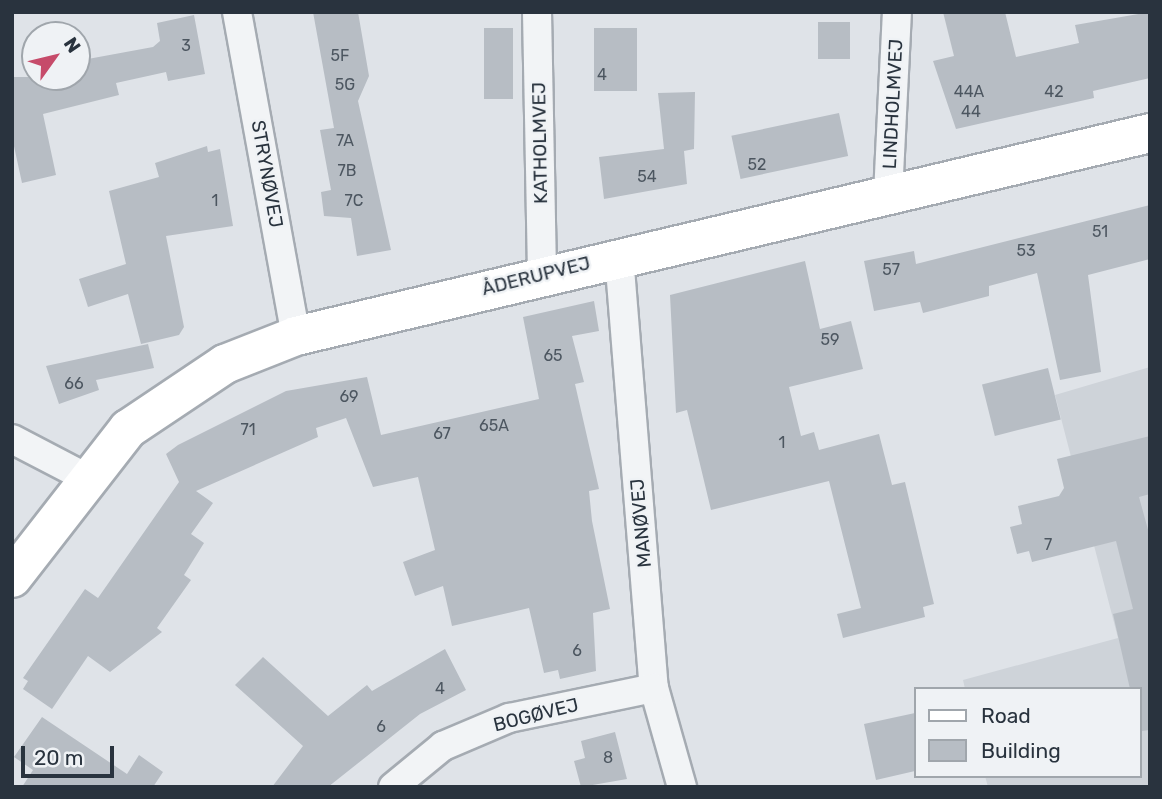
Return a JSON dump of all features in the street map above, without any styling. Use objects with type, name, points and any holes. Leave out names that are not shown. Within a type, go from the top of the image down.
[{"type":"street","name":"STRYNØVEJ","points":[[237,12],[296,336]]},
{"type":"street","name":"KATHOLMVEJ","points":[[537,12],[542,274]]},
{"type":"street","name":"LINDHOLMVEJ","points":[[888,195],[897,12]]},
{"type":"street","name":"ÅDERUPVEJ","points":[[12,579],[85,477],[128,429],[173,394],[225,364],[296,336],[542,274],[1150,133]]},
{"type":"street","name":"MANØVEJ","points":[[620,256],[654,688],[682,787]]},
{"type":"street","points":[[12,439],[85,477]]},
{"type":"street","name":"BOGØVEJ","points":[[393,787],[443,746],[509,718],[654,688]]},
{"type":"shaded area","points":[[1150,367],[1150,787],[988,787],[986,778],[1141,778],[1141,687],[965,687],[963,680],[1118,638],[1055,395]]},
{"type":"building","points":[[313,12],[358,12],[369,76],[358,101],[391,250],[357,256],[351,218],[324,216],[321,192],[331,190],[320,130],[334,128]]},
{"type":"building","points":[[943,12],[1005,12],[1016,57],[1079,43],[1075,25],[1150,12],[1150,78],[1093,91],[1094,98],[956,129],[933,61],[954,56]]},
{"type":"building","points":[[194,15],[205,74],[168,81],[166,72],[116,83],[119,95],[43,114],[56,175],[22,183],[12,137],[12,77],[21,77],[21,91],[91,91],[91,58],[153,47],[160,41],[157,23]]},
{"type":"building","points":[[818,22],[850,22],[850,59],[818,59]]},
{"type":"building","points":[[484,28],[513,28],[513,99],[484,99]]},
{"type":"building","points":[[594,28],[637,28],[637,91],[594,91]]},
{"type":"building","points":[[695,92],[694,149],[684,151],[687,184],[604,199],[599,157],[664,149],[658,93]]},
{"type":"building","points":[[839,113],[848,156],[741,179],[731,136]]},
{"type":"building","points":[[207,146],[208,152],[220,149],[233,226],[166,236],[184,327],[179,335],[141,344],[128,294],[88,307],[79,279],[126,264],[109,191],[159,177],[155,163]]},
{"type":"building","points":[[1150,205],[1150,259],[1088,275],[1101,372],[1060,380],[1037,273],[989,286],[989,296],[923,313],[920,302],[874,311],[864,261],[914,251],[916,264]]},
{"type":"building","points":[[805,261],[820,329],[851,321],[863,369],[789,387],[801,436],[814,432],[819,450],[879,434],[892,485],[905,482],[934,604],[923,607],[925,617],[843,638],[837,614],[861,608],[829,481],[711,510],[687,410],[676,413],[670,295]]},
{"type":"building","points":[[594,301],[599,331],[572,336],[584,382],[575,384],[599,489],[589,491],[592,521],[610,609],[593,613],[596,671],[560,679],[558,670],[544,673],[529,608],[452,626],[443,586],[415,596],[403,562],[435,550],[418,477],[373,487],[346,418],[316,428],[318,437],[196,491],[213,503],[191,534],[204,543],[184,575],[191,580],[157,628],[162,632],[110,672],[88,656],[52,709],[23,689],[28,681],[23,678],[85,589],[98,598],[179,482],[166,454],[178,445],[286,391],[367,377],[381,435],[539,399],[523,317]]},
{"type":"building","points":[[148,344],[154,368],[96,380],[99,390],[59,404],[46,366]]},
{"type":"building","points":[[1048,368],[1061,419],[995,436],[982,384]]},
{"type":"building","points":[[1150,436],[1150,494],[1139,497],[1150,537],[1150,730],[1141,731],[1141,687],[1130,687],[1113,614],[1133,609],[1116,541],[1032,562],[1029,551],[1017,554],[1010,527],[1022,524],[1018,506],[1059,496],[1064,488],[1057,459]]},
{"type":"building","points":[[445,649],[466,690],[420,714],[328,787],[272,787],[303,746],[235,685],[263,657],[328,716],[367,685],[372,691]]},
{"type":"building","points":[[914,713],[914,771],[876,780],[864,724]]},
{"type":"building","points":[[42,717],[127,774],[139,755],[163,772],[153,787],[22,787],[33,770],[14,757]]},
{"type":"building","points":[[615,732],[627,779],[581,787],[574,761],[585,758],[581,741]]}]
